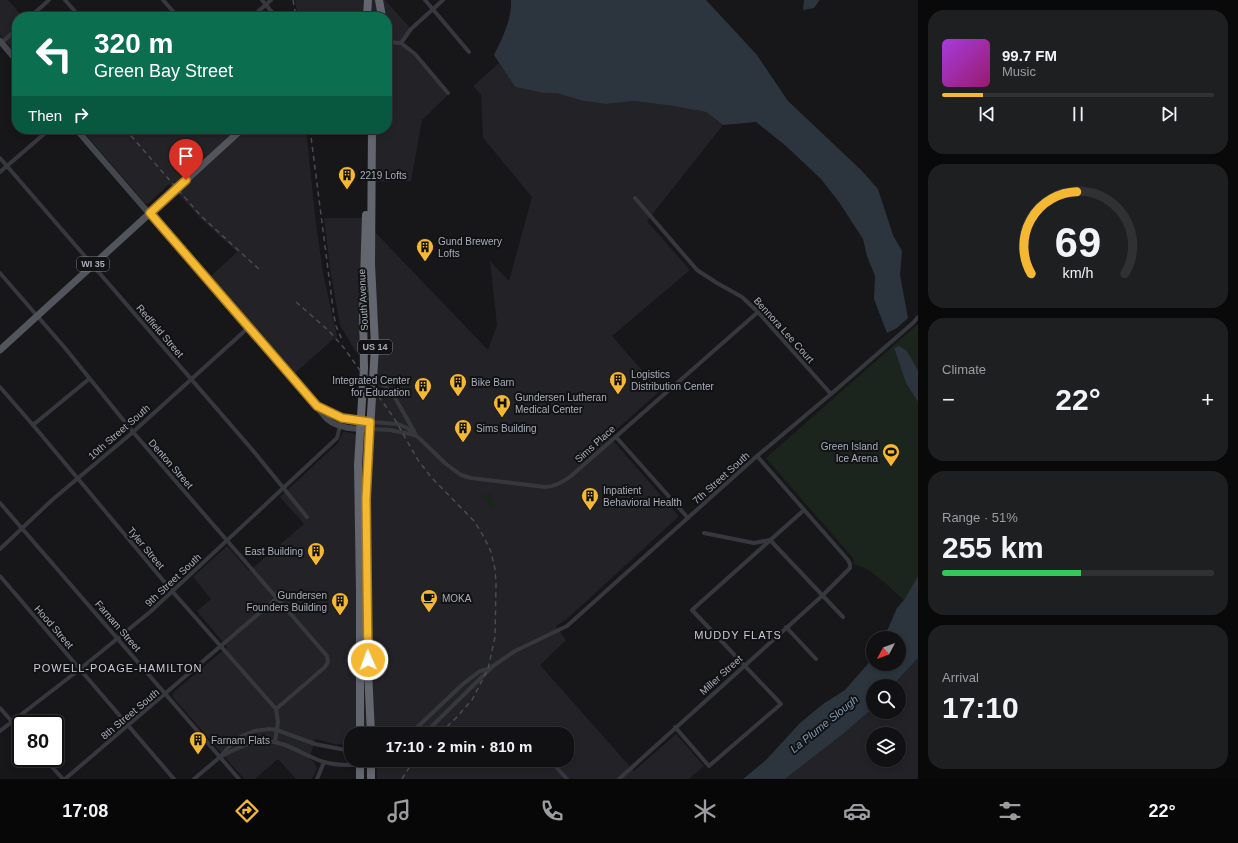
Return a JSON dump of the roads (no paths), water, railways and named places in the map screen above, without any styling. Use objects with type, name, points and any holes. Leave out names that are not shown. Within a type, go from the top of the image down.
[{"type":"highway","points":[[367,12],[368,0]]},
{"type":"highway","points":[[379,0],[381,12]]},
{"type":"highway","name":"South Avenue","points":[[360,727],[358,484],[364,368],[363,313],[367,134]]},
{"type":"highway","name":"South Avenue","points":[[371,727],[367,632],[366,499],[374,375],[374,323],[371,264],[372,134]]},
{"type":"highway","points":[[360,767],[360,779]]},
{"type":"highway","points":[[371,767],[371,779]]},
{"type":"main road","name":"WI 35","points":[[0,350],[237,134]]},
{"type":"street","points":[[36,12],[49,0]]},
{"type":"street","points":[[65,0],[76,12]]},
{"type":"street","points":[[163,0],[174,12]]},
{"type":"street","points":[[262,0],[272,12]]},
{"type":"street","points":[[257,12],[270,0]]},
{"type":"street","points":[[424,0],[469,52]]},
{"type":"street","points":[[401,43],[411,29],[443,0]]},
{"type":"street","points":[[12,33],[1,43],[12,55]]},
{"type":"street","points":[[392,41],[401,43],[415,54],[448,92]]},
{"type":"street","points":[[0,172],[44,134]]},
{"type":"street","points":[[80,134],[331,422],[340,426],[370,425]]},
{"type":"street","name":"Redfield Street","points":[[0,158],[191,379],[307,517]]},
{"type":"street","name":"Bennora Lee Court","points":[[635,198],[697,270],[742,297],[758,312],[831,394]]},
{"type":"street","name":"Denton Street","points":[[0,273],[133,432],[325,653],[328,660],[327,664],[276,709]]},
{"type":"street","name":"Sims Place","points":[[370,425],[398,424],[407,428],[446,464],[461,475],[471,478],[548,487],[554,486],[565,481],[758,312]]},
{"type":"street","name":"7th Street South","points":[[417,727],[463,684],[480,671],[488,669],[515,651],[567,626],[757,456],[831,394],[918,317]]},
{"type":"street","name":"10th Street South","points":[[0,549],[77,478],[133,432],[249,327]]},
{"type":"street","name":"Sims Place","points":[[374,375],[394,396],[409,424],[419,438]]},
{"type":"street","points":[[33,425],[89,378]]},
{"type":"street","name":"Tyler Street","points":[[0,387],[172,591],[276,709]]},
{"type":"street","points":[[317,406],[360,425]]},
{"type":"street","name":"Sims Place","points":[[370,425],[415,435]]},
{"type":"street","name":"9th Street South","points":[[20,715],[119,639],[150,612],[337,438],[340,426]]},
{"type":"street","points":[[616,437],[688,518]]},
{"type":"street","points":[[675,727],[709,766],[781,704],[692,610],[804,510],[757,456]]},
{"type":"street","name":"Farnam Street","points":[[0,503],[239,779]]},
{"type":"street","name":"Miller Street","points":[[619,779],[848,572],[850,566],[848,560],[804,510]]},
{"type":"street","points":[[704,533],[754,544],[770,540]]},
{"type":"street","points":[[770,540],[843,617]]},
{"type":"street","name":"Hood Street","points":[[0,576],[174,779]]},
{"type":"street","name":"8th Street South","points":[[64,779],[166,694],[277,598]]},
{"type":"street","points":[[786,627],[816,659]]},
{"type":"street","name":"7th Street South","points":[[431,727],[483,677],[488,669]]},
{"type":"street","points":[[0,708],[12,721]]},
{"type":"street","points":[[275,742],[278,717],[276,709]]},
{"type":"street","name":"9th Street South","points":[[0,731],[12,721]]},
{"type":"street","points":[[194,779],[220,756],[234,741],[254,731],[269,729],[277,730],[315,744],[344,750]]},
{"type":"street","points":[[220,756],[248,743],[265,741],[275,742],[291,747],[324,762],[334,764],[344,763]]},
{"type":"street","points":[[317,779],[324,762]]},
{"type":"street","points":[[53,767],[64,779]]},
{"type":"street","points":[[556,767],[567,779]]},
{"type":"water","points":[[511,0],[706,0],[757,55],[788,101],[861,170],[878,189],[893,235],[902,251],[900,275],[908,318],[897,328],[887,333],[874,299],[875,276],[867,256],[863,239],[839,202],[821,179],[786,146],[756,122],[723,125],[706,112],[634,101],[606,104],[584,101],[556,93],[543,93],[515,87],[494,55],[508,22]]},
{"type":"water","points":[[804,0],[819,1],[814,8],[803,10]]},
{"type":"water","points":[[899,346],[907,351],[918,370],[918,402],[906,383],[894,348]]},
{"type":"water","points":[[918,576],[918,658],[906,671],[906,631],[887,631],[897,608],[904,600]]},
{"type":"water","name":"La Plume Slough","points":[[866,666],[866,671],[906,671],[898,679],[866,679],[866,714],[785,779],[743,779],[766,760],[800,723],[823,704],[845,690]]},
{"type":"railway","points":[[293,0],[295,12]]},
{"type":"railway","points":[[129,134],[201,216],[261,271]]},
{"type":"railway","points":[[311,134],[334,316],[336,326],[343,342]]},
{"type":"railway","points":[[296,302],[328,330],[344,348],[394,418],[418,460],[431,477],[474,521],[491,552],[495,569],[496,584],[495,637],[488,669],[472,700],[446,727]]},
{"type":"railway","points":[[402,779],[410,767]]},
{"type":"place","name":"2219 Lofts","points":[[347,190]]},
{"type":"place","name":"Gund Brewery Lofts","points":[[425,262]]},
{"type":"place","name":"Logistics Distribution Center","points":[[618,395]]},
{"type":"place","name":"Bike Barn","points":[[458,397]]},
{"type":"place","name":"Integrated Center for Education","points":[[423,401]]},
{"type":"place","name":"Gundersen Lutheran Medical Center","points":[[502,418]]},
{"type":"place","name":"Sims Building","points":[[463,443]]},
{"type":"place","name":"Green Island Ice Arena","points":[[891,467]]},
{"type":"place","name":"Inpatient Behavioral Health","points":[[590,511]]},
{"type":"place","name":"East Building","points":[[316,566]]},
{"type":"place","name":"MOKA","points":[[429,613]]},
{"type":"place","name":"Gundersen Founders Building","points":[[340,616]]},
{"type":"place","name":"Farnam Flats","points":[[198,755]]},
{"type":"district","name":"MUDDY FLATS","points":[[738,635]]},
{"type":"district","name":"POWELL-POAGE-HAMILTON","points":[[118,668]]}]
